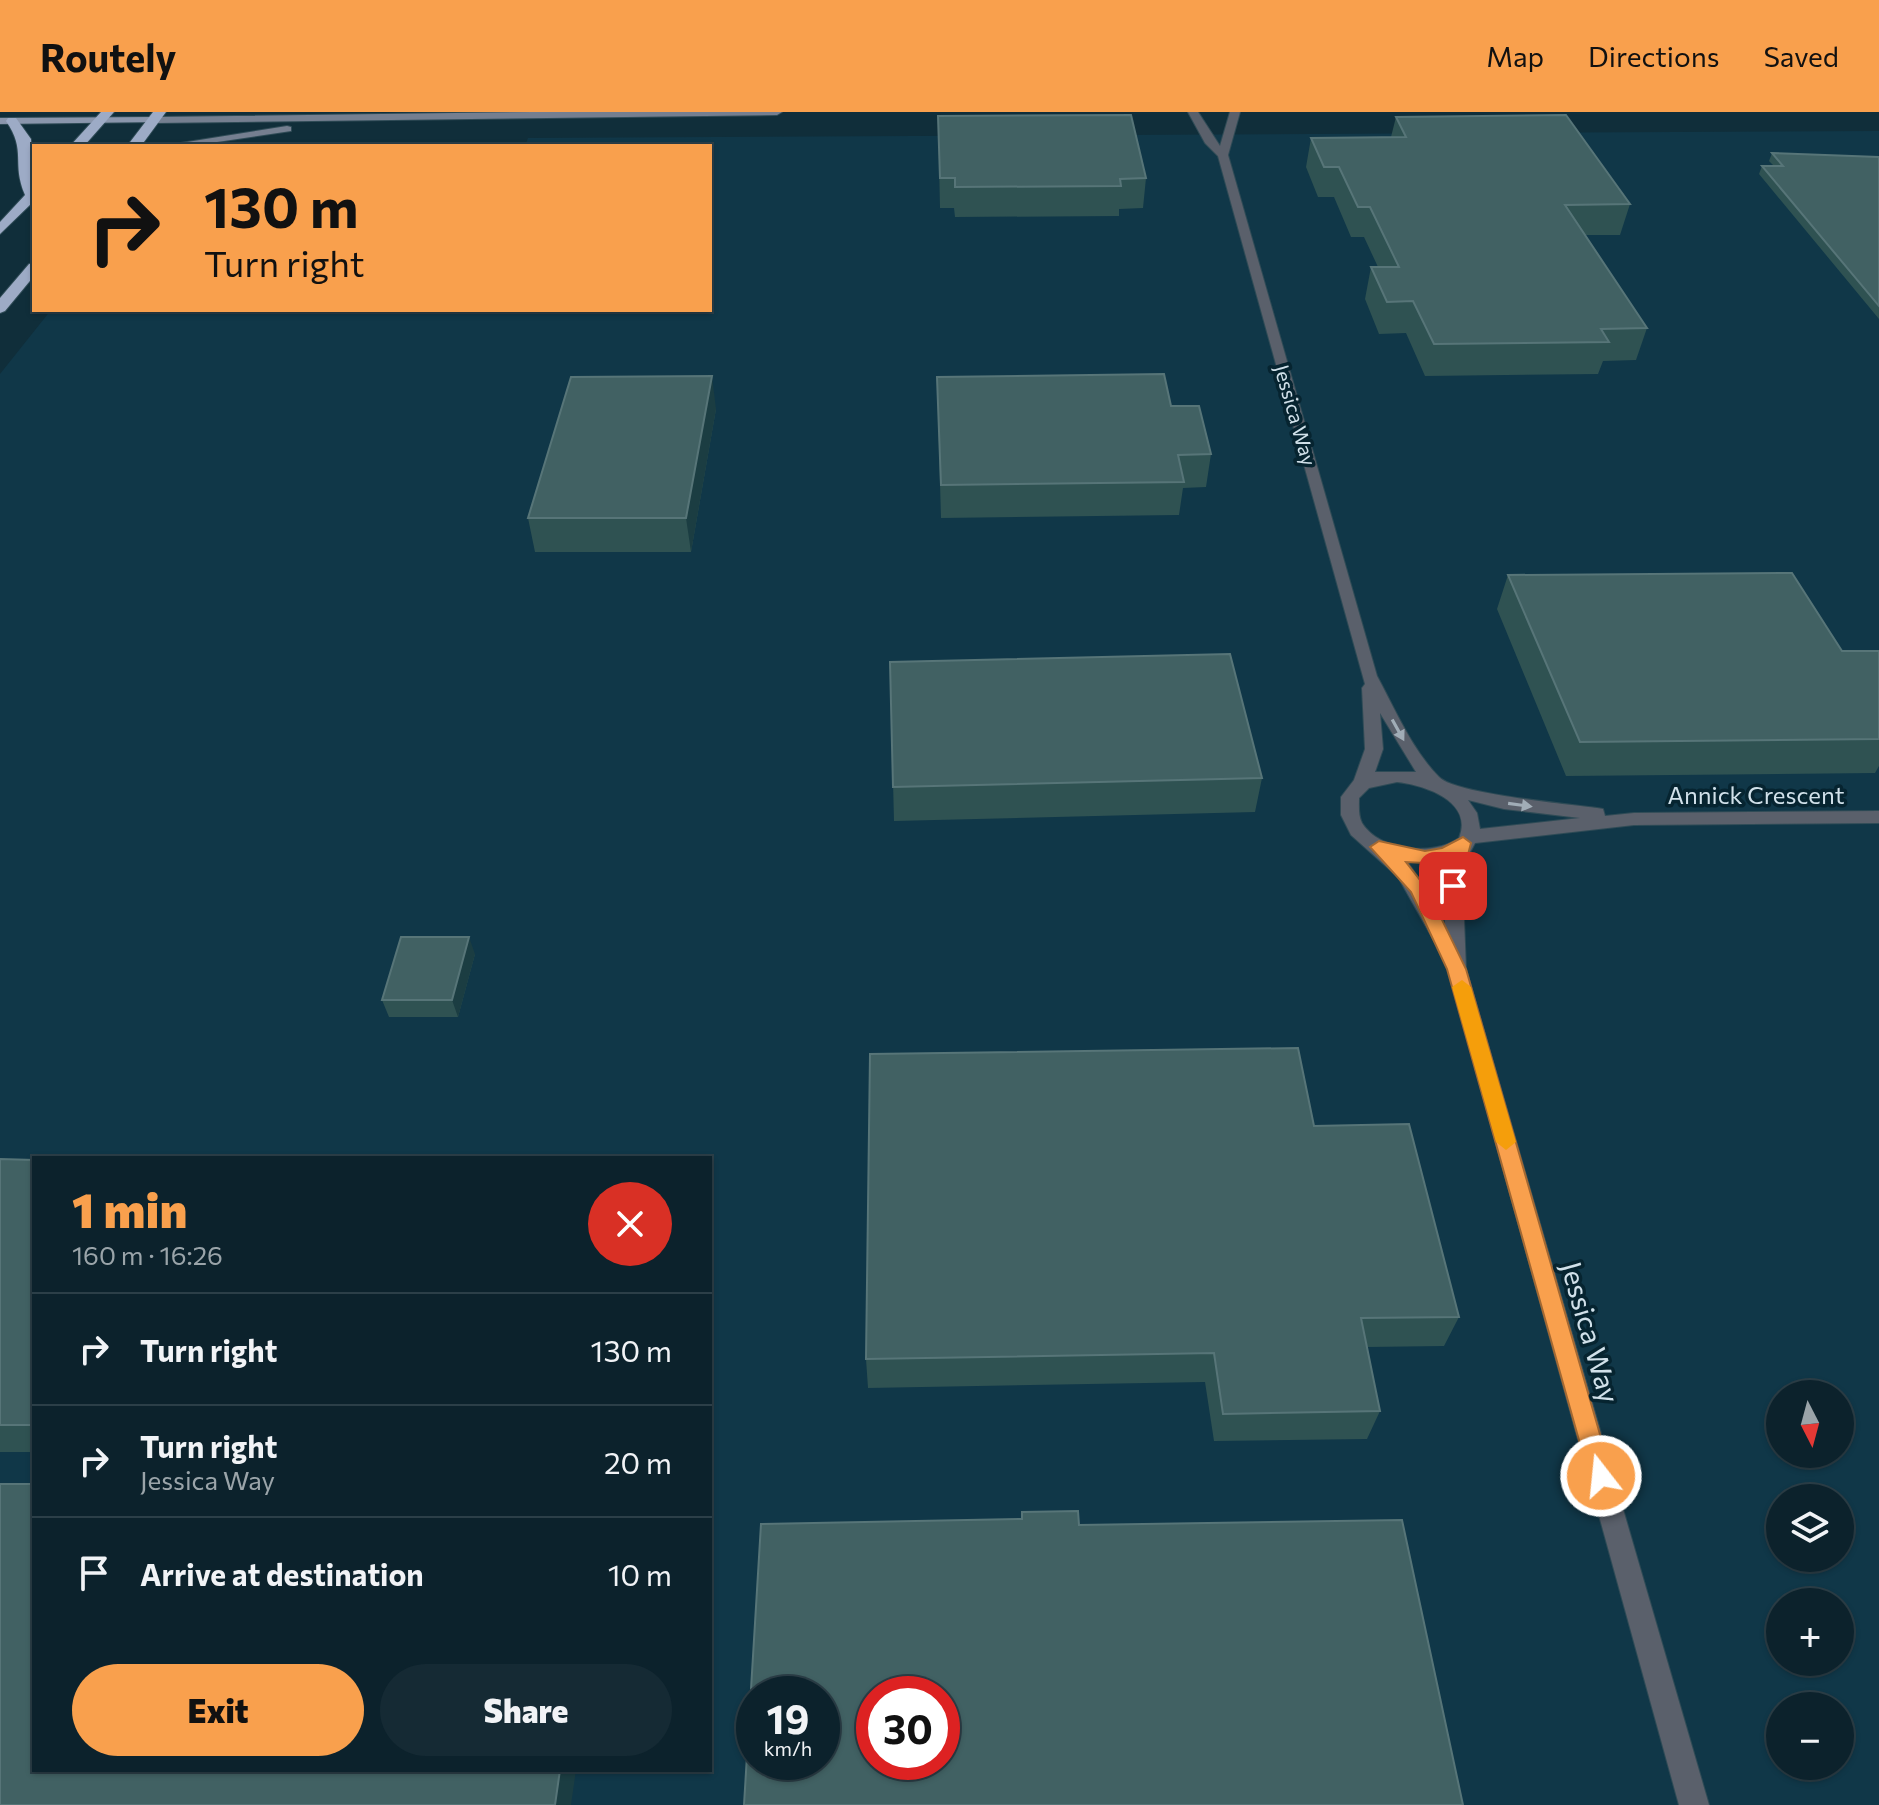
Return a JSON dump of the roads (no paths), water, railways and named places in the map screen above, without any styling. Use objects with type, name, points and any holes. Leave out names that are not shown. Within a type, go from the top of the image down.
[{"type":"highway","points":[[79,144],[104,116]]},
{"type":"highway","points":[[136,144],[158,116]]},
{"type":"highway","points":[[6,121],[25,139],[24,177],[32,192]]},
{"type":"highway","points":[[0,230],[32,195]]},
{"type":"highway","points":[[0,308],[32,269]]},
{"type":"main road","points":[[6,121],[104,116],[382,117],[777,112]]},
{"type":"main road","points":[[182,144],[382,117]]},
{"type":"street","name":"Jessica Way","points":[[1193,112],[1210,143],[1223,155],[1369,676],[1374,749],[1362,784]]},
{"type":"street","points":[[1223,155],[1235,112]]},
{"type":"street","name":"Jessica Way","points":[[1369,676],[1407,747],[1438,784]]},
{"type":"street","points":[[1394,774],[1438,784],[1467,810],[1471,828],[1465,840],[1447,853],[1425,857],[1401,855],[1379,847],[1360,832],[1350,815],[1350,798],[1362,784],[1394,774]]},
{"type":"street","name":"Annick Crescent","points":[[1438,784],[1523,806],[1634,819]]},
{"type":"street","name":"Annick Crescent","points":[[1465,840],[1634,819],[1879,817]]},
{"type":"street","name":"Jessica Way","points":[[1456,969],[1453,868],[1465,840]]},
{"type":"street","name":"Jessica Way","points":[[1379,847],[1393,857],[1418,889],[1456,969],[1694,1805]]}]
